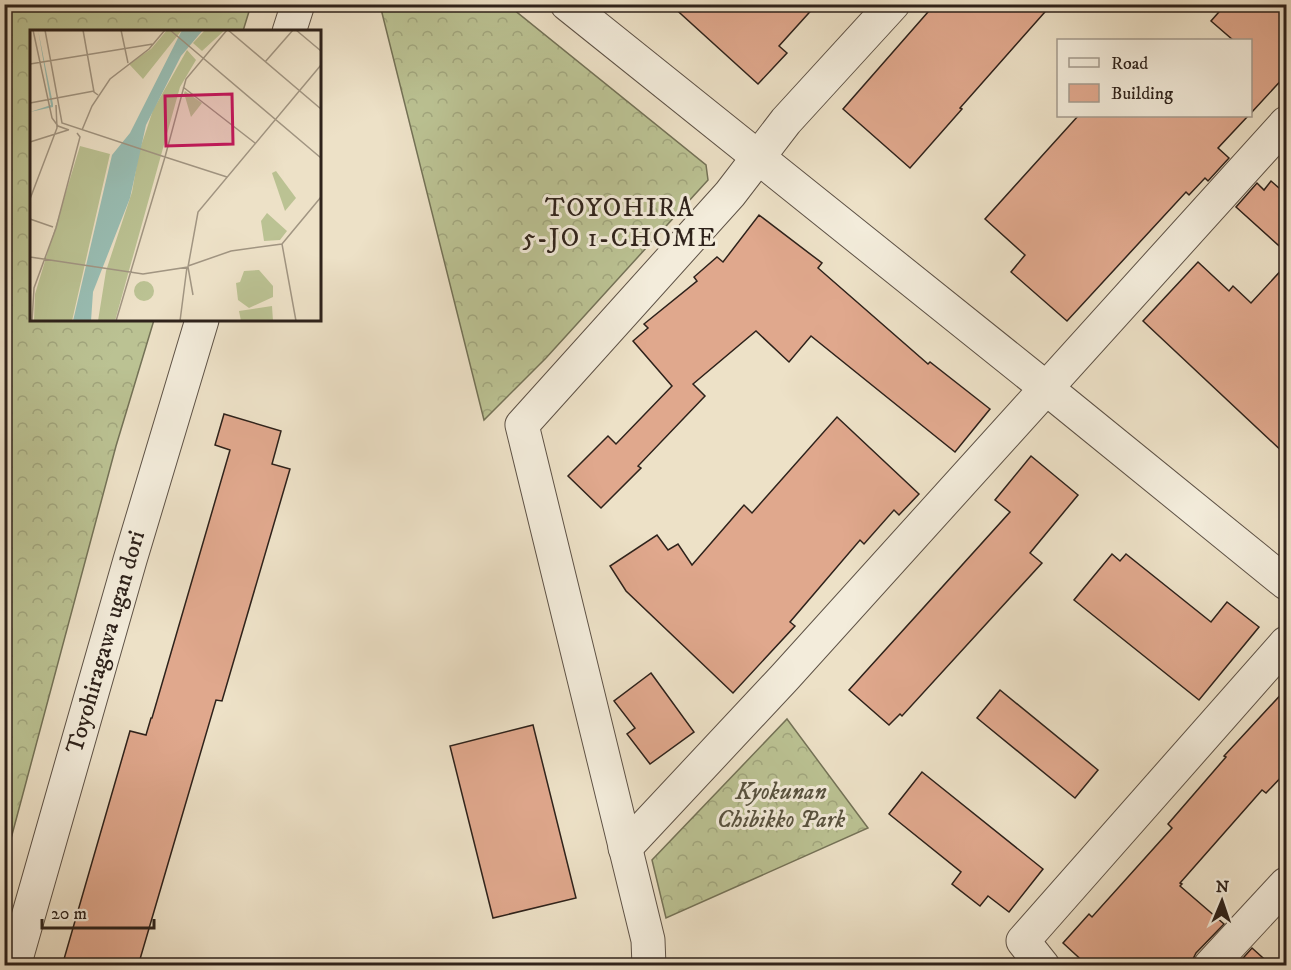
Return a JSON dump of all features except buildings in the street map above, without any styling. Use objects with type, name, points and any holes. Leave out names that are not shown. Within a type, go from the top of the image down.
[{"type":"street","points":[[290,30],[298,4]]},
{"type":"street","points":[[567,4],[1287,583]]},
{"type":"street","points":[[649,966],[648,940],[522,425],[730,194],[786,121],[893,4]]},
{"type":"street","points":[[626,848],[785,677],[1287,123]]},
{"type":"street","name":"Toyohiragawa ugan dori","points":[[14,966],[127,571],[202,321]]},
{"type":"street","points":[[1043,966],[1023,941],[1287,643]]},
{"type":"street","points":[[1210,966],[1287,884]]},
{"type":"green space","points":[[5,4],[251,5],[243,30],[30,30],[30,321],[154,321],[116,446],[5,861]]},
{"type":"green space","points":[[380,5],[508,5],[706,165],[708,180],[546,358],[484,420]]},
{"type":"green space","name":"Kyokunan Chibikko Park","points":[[787,719],[868,828],[666,918],[652,860]]},
{"type":"district","name":"TOYOHIRA 5-JO 1-CHOME","points":[[620,223]]}]
